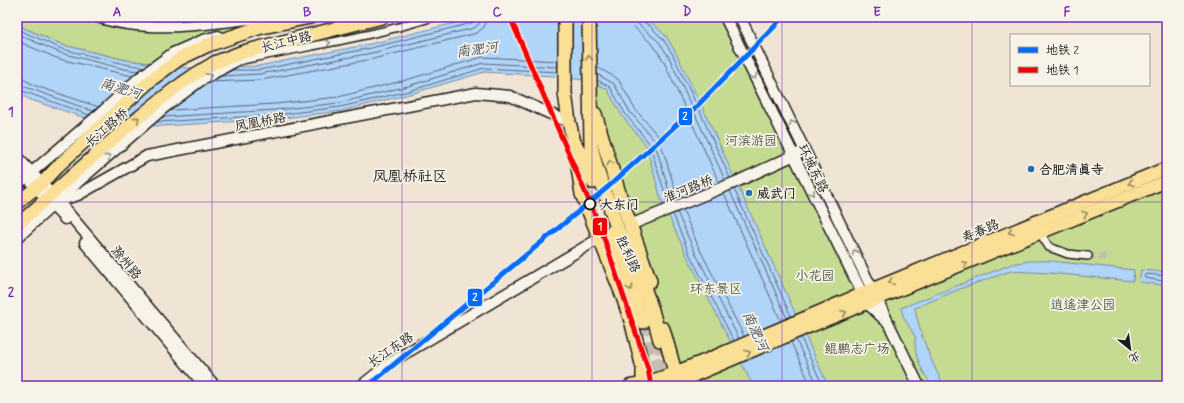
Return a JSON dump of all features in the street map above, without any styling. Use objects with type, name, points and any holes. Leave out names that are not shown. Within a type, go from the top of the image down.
[{"type":"highway","name":"长江中路","points":[[177,55],[258,28],[310,17]]},
{"type":"highway","name":"长江中路","points":[[214,63],[243,52],[382,17]]},
{"type":"highway","name":"胜利路","points":[[565,17],[565,93],[569,122],[574,142],[584,160],[600,199],[643,322]]},
{"type":"highway","points":[[589,17],[590,97],[618,193],[660,313],[677,381]]},
{"type":"highway","name":"胜利路","points":[[590,97],[592,146],[597,170],[618,230],[641,279],[652,310],[660,340]]},
{"type":"highway","points":[[574,142],[582,194],[622,294],[632,324],[643,368],[639,385]]},
{"type":"main road","name":"长江路桥","points":[[17,203],[39,186],[58,166],[177,55]]},
{"type":"main road","name":"长江路桥","points":[[17,225],[52,200],[167,93],[214,63]]},
{"type":"main road","name":"寿春路","points":[[639,385],[677,381],[710,364],[1167,168]]},
{"type":"main road","name":"寿春路","points":[[870,296],[1040,233],[1167,181]]},
{"type":"street","points":[[98,17],[121,23],[138,25],[182,26],[231,19],[299,17]]},
{"type":"street","points":[[77,177],[200,81],[234,62],[413,24],[433,17]]},
{"type":"street","name":"环城东路","points":[[725,17],[793,155],[870,296],[890,325],[919,386]]},
{"type":"street","name":"环城东路","points":[[740,17],[805,150],[870,296]]},
{"type":"street","points":[[17,185],[104,111],[139,78],[203,40],[270,18]]},
{"type":"street","name":"凤凰桥路","points":[[52,200],[78,195],[147,156],[476,93],[510,96],[569,122]]},
{"type":"street","name":"淮河路桥","points":[[630,224],[736,182],[805,150]]},
{"type":"street","name":"滁州路","points":[[17,157],[39,186],[215,386]]},
{"type":"street","name":"滁州路","points":[[17,168],[29,174]]},
{"type":"street","points":[[17,238],[52,200]]},
{"type":"street","name":"滁州路","points":[[52,200],[205,386]]},
{"type":"street","points":[[1040,233],[1050,247],[1068,254],[1088,256]]},
{"type":"street","name":"长江东路","points":[[361,386],[391,362],[600,238]]},
{"type":"street","points":[[677,381],[697,386]]},
{"type":"green space","points":[[17,17],[98,17],[121,23],[270,20],[157,64],[126,60],[63,45],[17,25]]},
{"type":"green space","name":"环东景区","points":[[589,17],[725,17],[863,294],[674,373],[659,313],[590,97]]},
{"type":"green space","name":"逍遥津公园","points":[[1167,181],[1167,386],[679,386],[878,299]]},
{"type":"water","name":"南淝河","points":[[479,17],[643,17],[651,22],[666,36],[676,53],[706,115],[828,386],[753,386],[686,254],[661,199],[646,145],[623,117],[607,89],[591,81],[553,76],[484,72],[410,94],[341,111],[276,119],[161,126],[104,124],[31,100],[17,93],[17,25],[63,45],[126,60],[187,68],[258,66],[370,44]]},
{"type":"water","points":[[1029,261],[1051,261],[1134,270],[1133,281],[1011,271],[962,288],[915,308],[926,348],[944,386],[932,386],[919,364],[915,346],[916,338],[903,316],[901,308],[1012,264]]},
{"type":"water","points":[[1141,270],[1167,272],[1167,288],[1162,285],[1139,282]]},
{"type":"tunnel","points":[[1088,256],[1110,257]]},
{"type":"tunnel","points":[[643,322],[662,386]]},
{"type":"tunnel","points":[[660,340],[667,378]]},
{"type":"metro line","name":"1","points":[[510,17],[601,229],[648,369],[651,386]]},
{"type":"metro line","name":"2","points":[[368,386],[608,187],[695,108],[782,17]]},
{"type":"place","name":"合肥清真寺","points":[[1031,169]]},
{"type":"place","name":"威武门","points":[[749,193]]},
{"type":"place","name":"大东门","points":[[590,204]]},
{"type":"district","name":"凤凰桥社区","points":[[410,176]]},
{"type":"park label","name":"河滨游园","points":[[751,140]]},
{"type":"park label","name":"小花园","points":[[815,275]]},
{"type":"park label","name":"鲲鹏志广场","points":[[857,348]]}]
